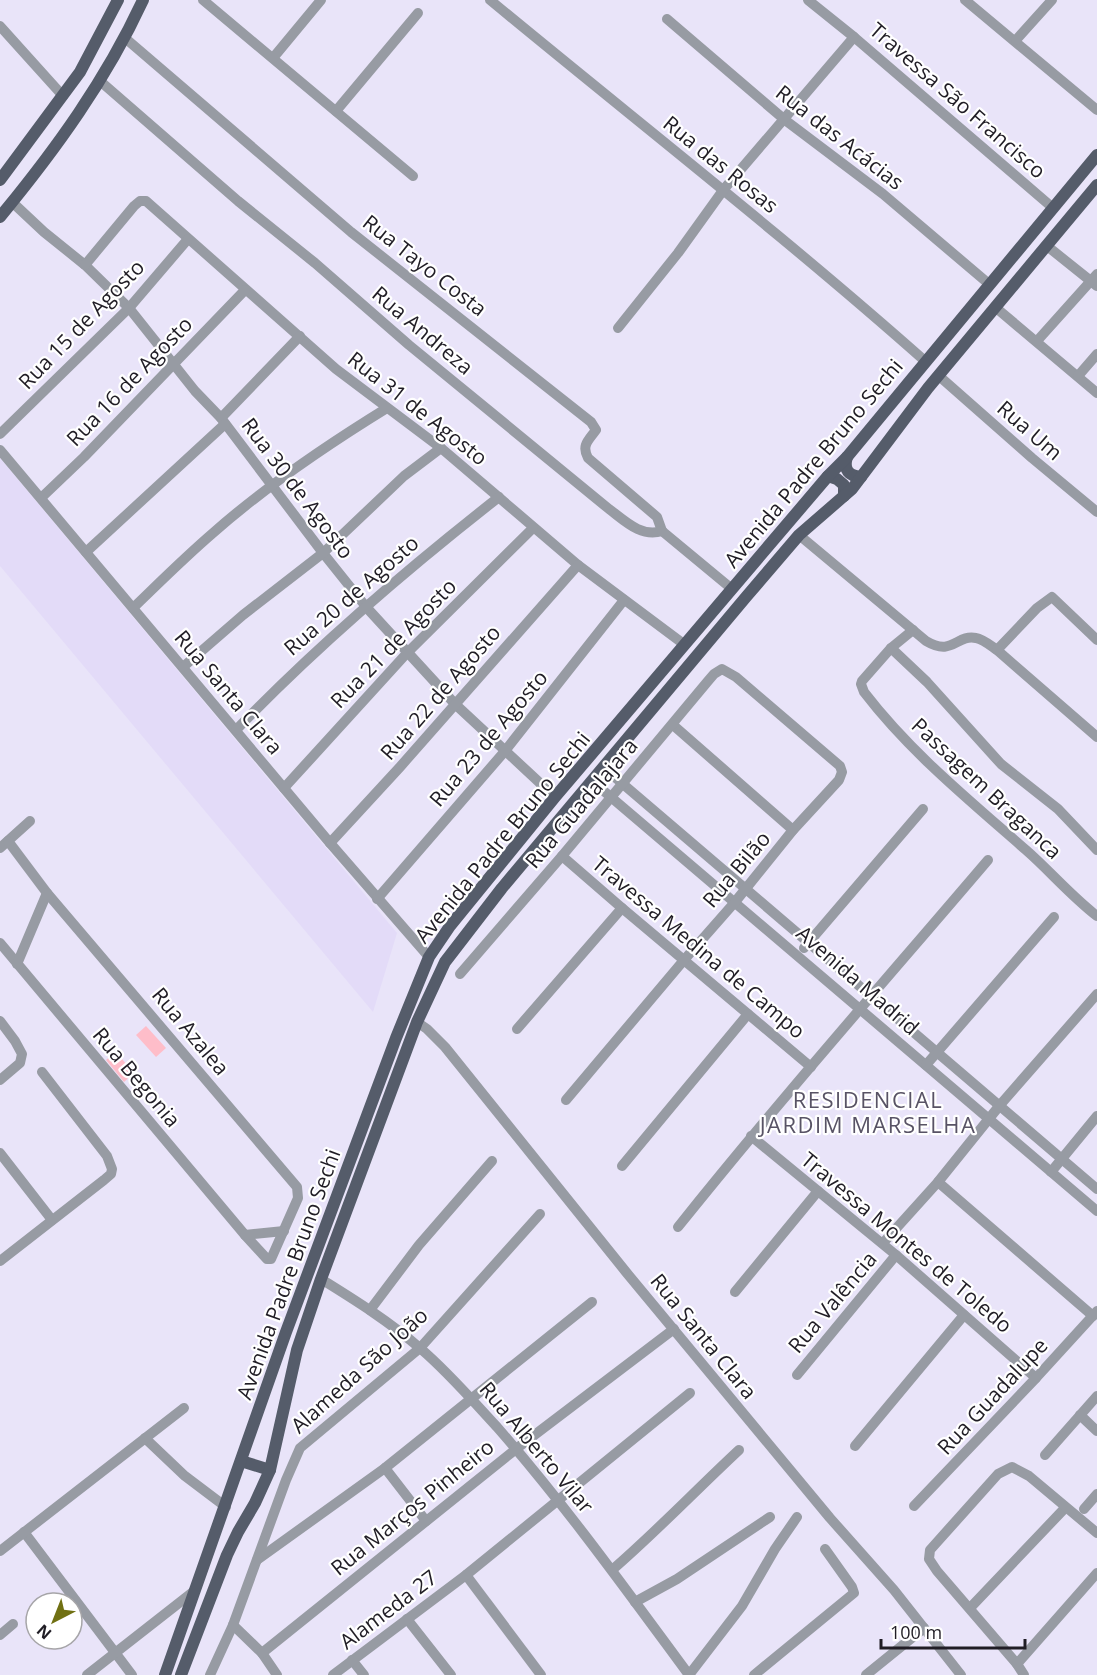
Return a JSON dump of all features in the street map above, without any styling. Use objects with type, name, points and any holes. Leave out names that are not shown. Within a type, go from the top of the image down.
[{"type":"main road","points":[[0,180],[80,72],[118,0]]},
{"type":"main road","points":[[0,217],[62,139],[100,81],[125,38],[143,0]]},
{"type":"main road","name":"Avenida Padre Bruno Sechi","points":[[165,1675],[286,1332],[396,1038],[429,957],[450,926],[555,797],[847,457],[1097,155]]},
{"type":"main road","name":"Avenida Padre Bruno Sechi","points":[[181,1675],[227,1555],[270,1470],[297,1350],[321,1279],[417,1022],[445,962],[502,888],[800,535],[844,496],[861,477],[939,376],[1097,185]]},
{"type":"main road","points":[[847,457],[845,464],[848,472],[861,477]]},
{"type":"main road","points":[[828,477],[837,478],[844,485],[844,496]]},
{"type":"main road","points":[[241,1461],[270,1470]]},
{"type":"street","points":[[273,58],[321,0]]},
{"type":"street","name":"Rua das Rosas","points":[[490,0],[617,105],[724,189],[925,361]]},
{"type":"street","name":"Travessa São Francisco","points":[[808,0],[1053,208]]},
{"type":"street","points":[[965,0],[1016,40],[1097,110]]},
{"type":"street","points":[[1016,40],[1052,0]]},
{"type":"street","points":[[208,2],[413,176]]},
{"type":"street","points":[[336,111],[418,14]]},
{"type":"street","name":"Rua das Acácias","points":[[667,19],[785,120],[882,194],[989,284]]},
{"type":"street","points":[[0,26],[63,96]]},
{"type":"street","points":[[618,328],[678,253],[724,189],[854,37]]},
{"type":"street","name":"Rua Tayo Costa","points":[[125,38],[351,232],[591,422],[596,430],[585,445],[584,450],[588,458],[657,517],[662,531]]},
{"type":"street","name":"Rua Andreza","points":[[100,81],[409,345],[609,509],[636,529],[651,533],[662,531]]},
{"type":"street","name":"Rua 31 de Agosto","points":[[85,265],[134,206],[140,201],[146,201],[336,369],[441,448],[578,565],[686,645]]},
{"type":"street","name":"Rua 30 de Agosto","points":[[12,202],[44,232],[85,265],[129,308],[173,364],[223,421],[322,553],[367,608],[455,704],[555,797]]},
{"type":"street","name":"Rua 15 de Agosto","points":[[0,434],[129,308],[188,239]]},
{"type":"street","points":[[1037,342],[1095,280],[1047,246]]},
{"type":"street","name":"Rua 16 de Agosto","points":[[41,498],[84,457],[245,290]]},
{"type":"street","points":[[995,307],[1097,393]]},
{"type":"street","points":[[86,552],[223,421],[300,336]]},
{"type":"street","points":[[1078,376],[1097,354]]},
{"type":"street","name":"Rua Um","points":[[939,376],[1097,512]]},
{"type":"street","points":[[133,608],[213,532],[334,442],[387,408]]},
{"type":"street","points":[[183,667],[243,615],[322,553],[404,476],[441,448]]},
{"type":"street","name":"Rua Santa Clara","points":[[0,450],[377,899],[429,957]]},
{"type":"street","name":"Rua 20 de Agosto","points":[[236,730],[289,676],[444,540],[499,497]]},
{"type":"street","name":"Rua 21 de Agosto","points":[[284,788],[407,652],[533,528]]},
{"type":"street","points":[[662,531],[732,589]]},
{"type":"street","points":[[800,535],[913,630],[937,647],[945,648],[975,637],[997,650],[1097,737]]},
{"type":"street","name":"Rua 22 de Agosto","points":[[330,843],[578,565]]},
{"type":"street","points":[[997,650],[1037,608],[1052,597],[1097,640]]},
{"type":"street","name":"Rua 23 de Agosto","points":[[377,899],[506,751],[624,600]]},
{"type":"street","points":[[913,630],[891,648],[927,682],[1001,764],[1058,809],[1097,850]]},
{"type":"street","name":"Passagem Braganca","points":[[891,648],[862,681],[864,692],[923,759],[1097,916]]},
{"type":"street","name":"Rua Guadalajara","points":[[460,974],[714,674],[722,669],[735,677]]},
{"type":"street","name":"Rua Bilão","points":[[566,1100],[735,902],[793,830],[839,780],[842,772],[840,766],[735,677]]},
{"type":"street","points":[[673,725],[793,830]]},
{"type":"street","name":"Avenida Madrid","points":[[603,767],[1097,1190]]},
{"type":"street","name":"Avenida Madrid","points":[[592,781],[1097,1210]]},
{"type":"street","points":[[798,955],[923,809]]},
{"type":"street","points":[[4,845],[30,821]]},
{"type":"street","name":"Rua Azalea","points":[[4,845],[297,1187],[298,1198],[273,1257]]},
{"type":"street","name":"Travessa Medina de Campo","points":[[562,856],[811,1067]]},
{"type":"street","points":[[678,1227],[751,1136],[862,1010],[988,860]]},
{"type":"street","points":[[17,964],[47,893]]},
{"type":"street","points":[[517,1029],[622,908]]},
{"type":"street","points":[[926,1065],[1054,917]]},
{"type":"street","name":"Rua Begonia","points":[[0,943],[245,1235],[267,1259],[273,1257]]},
{"type":"street","name":"Rua Valência","points":[[883,1244],[1097,994]]},
{"type":"street","points":[[622,1166],[748,1014]]},
{"type":"street","points":[[0,1022],[22,1054],[20,1063],[0,1080]]},
{"type":"street","name":"Rua Santa Clara","points":[[417,1022],[445,1047],[778,1456],[894,1590],[961,1675]]},
{"type":"street","points":[[0,1261],[111,1174],[112,1169],[107,1156],[42,1072]]},
{"type":"street","points":[[1051,1172],[1097,1116]]},
{"type":"street","name":"Travessa Montes de Toledo","points":[[751,1136],[896,1255],[1036,1378]]},
{"type":"street","points":[[0,1152],[52,1220]]},
{"type":"street","points":[[370,1310],[419,1245],[492,1161]]},
{"type":"street","points":[[938,1182],[1095,1313]]},
{"type":"street","points":[[735,1292],[818,1191]]},
{"type":"street","name":"Alameda São João","points":[[210,1675],[233,1625],[300,1448],[420,1348],[540,1214]]},
{"type":"street","points":[[245,1235],[284,1231]]},
{"type":"street","name":"Rua Valência","points":[[797,1375],[896,1255]]},
{"type":"street","name":"Rua Alberto Vilar","points":[[321,1279],[370,1310],[420,1348],[452,1377],[557,1499],[689,1675]]},
{"type":"street","points":[[257,1560],[385,1468],[592,1302]]},
{"type":"street","name":"Rua Guadalupe","points":[[914,1506],[1095,1313]]},
{"type":"street","points":[[855,1446],[964,1315]]},
{"type":"street","name":"Rua Marços Pinheiro","points":[[262,1653],[516,1449],[674,1329]]},
{"type":"street","name":"Alameda 27","points":[[333,1675],[466,1575],[690,1393]]},
{"type":"street","points":[[1045,1455],[1097,1396]]},
{"type":"street","points":[[0,1551],[184,1408]]},
{"type":"street","points":[[1080,1415],[1097,1431]]},
{"type":"street","points":[[146,1438],[185,1476],[226,1507]]},
{"type":"street","points":[[612,1570],[739,1450]]},
{"type":"street","points":[[1024,1675],[953,1590],[929,1558],[930,1550],[998,1474],[1012,1467],[1029,1476],[1097,1533]]},
{"type":"street","points":[[385,1468],[426,1521]]},
{"type":"street","points":[[1084,1509],[1097,1494]]},
{"type":"street","points":[[970,1608],[1065,1508]]},
{"type":"street","points":[[635,1602],[677,1579],[770,1517]]},
{"type":"street","points":[[689,1675],[742,1606],[775,1549],[797,1517]]},
{"type":"street","points":[[24,1532],[132,1675]]},
{"type":"street","points":[[754,1675],[854,1593],[825,1549]]},
{"type":"street","points":[[1017,1664],[1097,1574]]},
{"type":"street","points":[[466,1575],[541,1675]]},
{"type":"street","points":[[87,1675],[193,1592]]},
{"type":"street","points":[[407,1618],[451,1675]]},
{"type":"street","points":[[0,1635],[13,1624]]},
{"type":"street","points":[[233,1625],[262,1653],[277,1675]]},
{"type":"street","points":[[866,1675],[924,1628]]},
{"type":"street","points":[[352,1660],[364,1675]]},
{"type":"shaded area","points":[[0,458],[397,933],[373,1012],[0,566]]},
{"type":"shaded area","points":[[146,1026],[166,1048],[156,1057],[136,1035]]},
{"type":"shaded area","points":[[116,1052],[134,1073],[124,1082],[106,1060]]},
{"type":"district","name":"RESIDENCIAL JARDIM MARSELHA","points":[[868,1112]]}]
